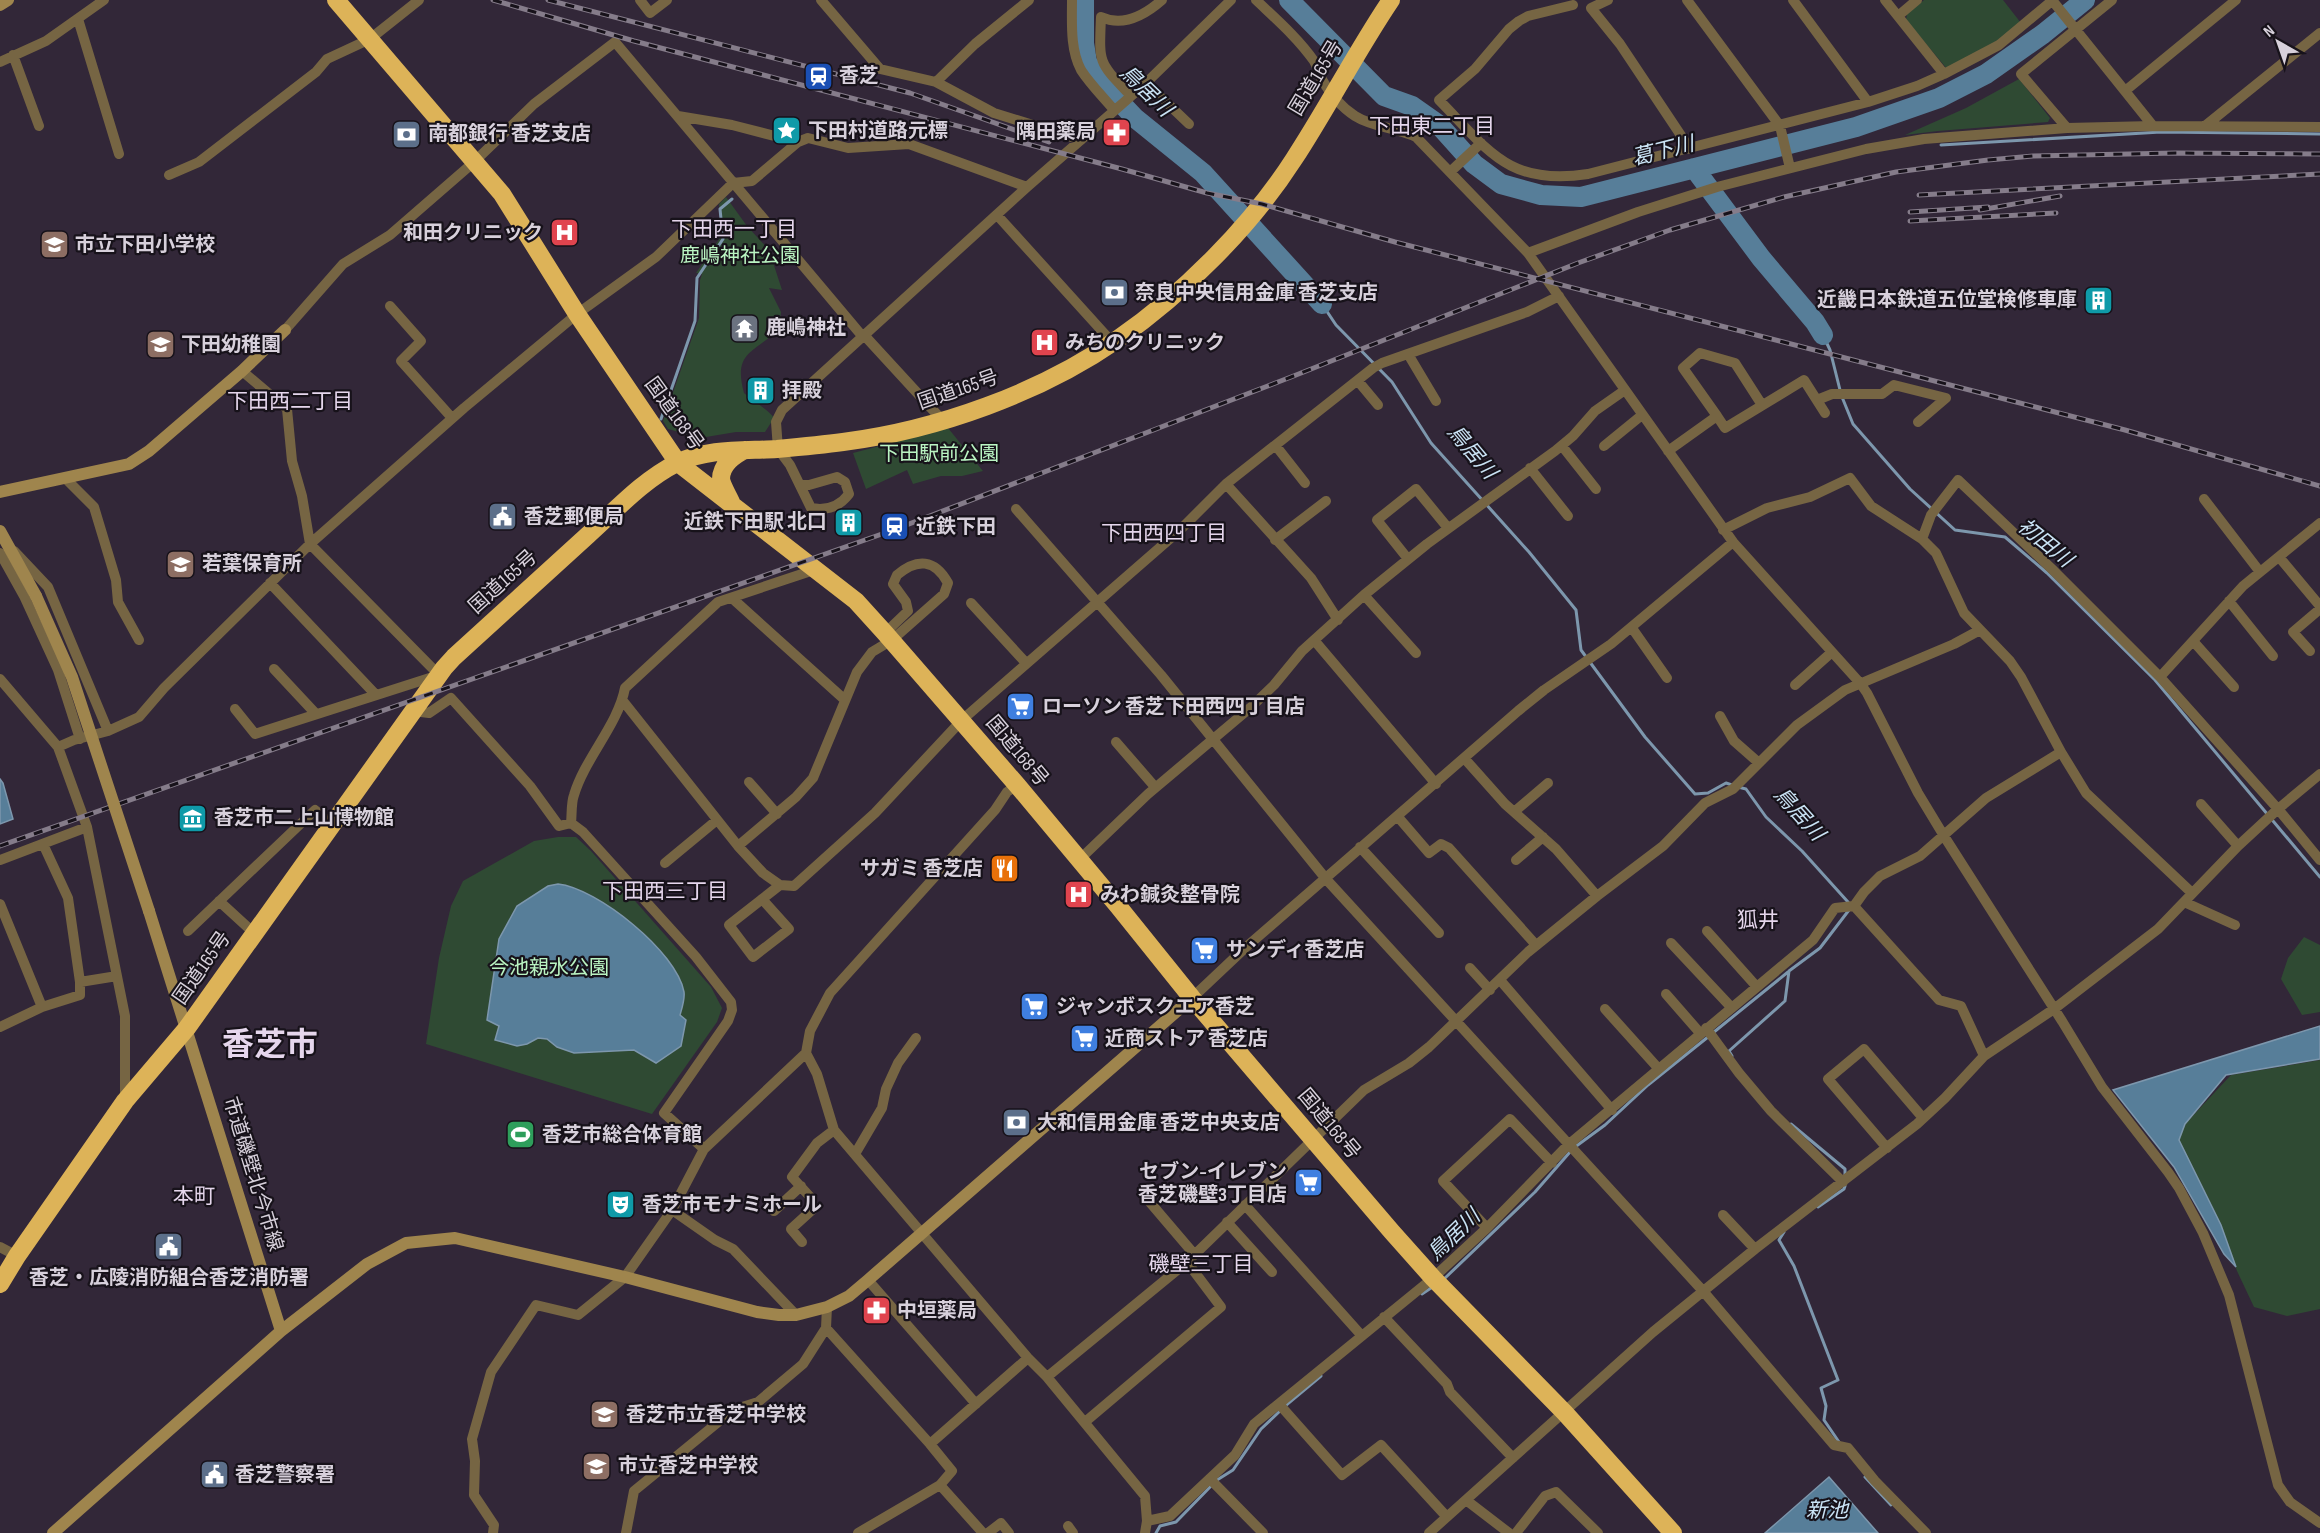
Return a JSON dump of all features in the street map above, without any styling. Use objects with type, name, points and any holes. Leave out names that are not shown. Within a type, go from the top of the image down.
[{"type":"highway","name":"国道168号","points":[[336,0],[502,194],[577,314],[678,463],[856,601],[889,636],[1017,785],[1192,998],[1312,1139],[1438,1283],[1565,1413],[1673,1533]]},
{"type":"highway","name":"国道165号","points":[[0,1284],[125,1101],[187,1029],[413,711],[454,657],[642,486],[678,463],[711,452],[778,449],[845,442],[887,435],[943,421],[1038,385],[1112,342],[1177,292],[1251,217],[1294,159],[1390,0]]},
{"type":"highway","points":[[731,503],[721,479],[723,470],[735,454],[745,450]]},
{"type":"street","points":[[0,5],[8,0]]},
{"type":"street","points":[[1,60],[46,41],[104,0]]},
{"type":"street","points":[[169,175],[199,162],[316,72],[327,59],[370,39],[419,0]]},
{"type":"street","points":[[640,0],[650,12],[666,0]]},
{"type":"street","points":[[821,0],[880,69],[936,82],[994,113],[1081,140]]},
{"type":"street","points":[[936,82],[975,44],[1029,0]]},
{"type":"street","points":[[1072,0],[1075,55],[1081,70],[1114,111]]},
{"type":"street","points":[[1131,96],[1104,67],[1100,56],[1101,17],[1111,21],[1130,20],[1153,8],[1162,0]]},
{"type":"street","points":[[800,485],[790,465],[778,449],[776,422],[782,410],[1027,187],[1146,83],[1231,0]]},
{"type":"street","points":[[1256,0],[1299,42],[1316,63],[1320,76],[1353,115],[1363,120],[1402,130],[1416,137],[1528,253],[1733,542],[1860,683],[1918,793],[2102,1087],[2179,1188],[2203,1233],[2229,1295],[2278,1485],[2290,1502],[2320,1523]]},
{"type":"street","points":[[1608,0],[1591,8],[1620,44],[1690,149]]},
{"type":"street","points":[[1687,0],[1780,126],[1790,164]]},
{"type":"street","points":[[1885,0],[1944,74]]},
{"type":"street","points":[[1898,16],[1917,0]]},
{"type":"street","points":[[1573,5],[1528,16],[1519,21],[1509,29],[1475,69],[1439,100],[1481,143],[1502,161],[1520,171],[1540,176],[1565,177],[1588,174],[1868,102],[1944,74],[1999,45],[2052,0],[2153,126]]},
{"type":"street","points":[[2067,128],[2021,74],[2112,0]]},
{"type":"street","points":[[2125,91],[2236,0]]},
{"type":"street","points":[[1799,2],[1868,102]]},
{"type":"street","points":[[78,19],[119,154]]},
{"type":"street","points":[[2205,126],[2320,33]]},
{"type":"street","points":[[0,492],[129,464],[149,451],[242,371],[285,330],[343,264],[390,235],[474,162],[534,104],[615,42],[864,336],[943,421]]},
{"type":"street","points":[[13,56],[39,126]]},
{"type":"street","points":[[1146,83],[1189,124]]},
{"type":"street","points":[[678,116],[732,125],[798,142]]},
{"type":"street","points":[[1528,253],[1699,192],[1790,164],[1924,139],[2067,128],[2320,127]]},
{"type":"street","points":[[58,747],[108,731],[139,717],[164,688],[310,544],[452,417],[577,314],[656,257],[733,183],[752,181],[798,142],[808,138],[848,148],[909,144],[1027,187]]},
{"type":"street","points":[[1450,172],[1481,143]]},
{"type":"street","points":[[997,215],[1112,342]]},
{"type":"street","points":[[623,701],[738,846],[763,873],[780,885],[794,886],[875,813],[962,720],[1193,518],[1226,484],[1378,365],[1527,312],[1558,296]]},
{"type":"street","points":[[390,306],[421,341],[401,361],[452,417]]},
{"type":"street","points":[[1762,405],[1736,363],[1701,353],[1683,368],[1725,428],[1804,380],[1825,413]]},
{"type":"street","points":[[1408,354],[1436,400]]},
{"type":"street","points":[[235,709],[255,734],[439,675],[310,544],[302,496],[292,461],[287,409],[242,371]]},
{"type":"street","points":[[1358,381],[1378,405]]},
{"type":"street","points":[[1817,400],[1832,394],[1882,394],[1894,385],[1946,398],[1918,422]]},
{"type":"street","points":[[1079,860],[1155,787],[1264,695],[1314,640],[1364,595],[1448,528],[1562,446],[1595,411],[1624,390]]},
{"type":"street","points":[[1604,446],[1642,415]]},
{"type":"street","points":[[1668,451],[1717,416]]},
{"type":"street","points":[[1276,446],[1305,483]]},
{"type":"street","points":[[1562,446],[1596,489]]},
{"type":"street","points":[[1530,468],[1568,516]]},
{"type":"street","points":[[1724,530],[1753,514],[1810,497],[1850,478],[1864,499],[1879,513],[1922,539],[1936,553],[1964,613],[2010,661],[2021,677],[2086,794],[2192,893]]},
{"type":"street","points":[[66,479],[94,507],[116,580],[118,602],[139,640]]},
{"type":"street","points":[[1922,539],[1933,511],[1958,480],[2054,571],[2160,677],[2278,809],[2320,860]]},
{"type":"street","points":[[1226,484],[1311,579],[1338,620]]},
{"type":"street","points":[[1408,559],[1377,520],[1392,507],[1416,489],[1448,528]]},
{"type":"street","points":[[2204,499],[2260,572]]},
{"type":"street","points":[[1275,540],[1326,501]]},
{"type":"street","points":[[1016,509],[1161,675],[1212,741],[1326,879],[1703,1291],[1834,1446],[1848,1448],[1875,1481],[1926,1533]]},
{"type":"street","points":[[2160,677],[2243,586],[2320,523]]},
{"type":"street","points":[[2,542],[48,586],[108,731]]},
{"type":"street","points":[[2,542],[58,670],[80,739]]},
{"type":"street","name":"市道磯壁北今市線","points":[[2,542],[36,596],[72,677],[187,1029],[281,1331]]},
{"type":"street","points":[[52,1533],[281,1331],[367,1264],[406,1243],[455,1238],[625,1276],[757,1312],[796,1315],[827,1307],[849,1296],[1518,711],[1632,627],[1733,542]]},
{"type":"street","points":[[2279,556],[2320,608],[2293,632],[2310,651]]},
{"type":"street","points":[[738,846],[796,797],[813,778],[857,672],[872,652],[944,594],[948,583],[935,567],[922,563],[897,575],[893,584],[906,602],[908,611],[889,636]]},
{"type":"street","points":[[571,823],[573,796],[593,753],[623,701],[625,688],[718,603],[814,570]]},
{"type":"street","points":[[270,583],[376,695]]},
{"type":"street","points":[[1364,595],[1416,653]]},
{"type":"street","points":[[733,599],[845,700]]},
{"type":"street","points":[[2229,601],[2273,656]]},
{"type":"street","points":[[971,603],[1026,663]]},
{"type":"street","points":[[1632,627],[1667,678]]},
{"type":"street","points":[[1047,1377],[1190,1258],[1364,1090],[1418,1056],[1457,1022],[1536,945],[1663,846],[1705,804],[1733,789],[1797,725],[1835,695],[1954,644],[1980,630]]},
{"type":"street","points":[[1314,640],[1436,784]]},
{"type":"street","points":[[2193,641],[2234,687]]},
{"type":"street","points":[[1795,685],[1832,652]]},
{"type":"street","points":[[274,669],[316,714]]},
{"type":"street","points":[[0,679],[58,747],[87,827],[124,1016],[125,1101]]},
{"type":"street","points":[[413,711],[429,713],[451,698],[530,786],[559,826],[571,823]]},
{"type":"street","points":[[1720,716],[1734,741],[1759,763]]},
{"type":"street","points":[[1116,742],[1155,787]]},
{"type":"street","points":[[806,1053],[817,1074],[834,1130],[1028,1358],[1047,1377],[1145,1496],[1146,1527],[1170,1516],[1210,1479],[1235,1455],[1254,1424],[1384,1317],[1438,1283],[1487,1228],[1552,1163],[1658,1068],[1813,940],[1835,908],[1854,906],[1880,876],[1914,860],[1986,798],[2061,752]]},
{"type":"street","points":[[1464,758],[1514,812],[1543,837],[1597,896]]},
{"type":"street","points":[[1428,1533],[1653,1332],[1923,1118],[1984,1056],[2054,1009],[2139,945],[2238,846],[2320,774]]},
{"type":"street","points":[[749,782],[777,814]]},
{"type":"street","points":[[1514,812],[1548,783]]},
{"type":"street","points":[[493,1533],[494,1525],[474,1495],[475,1461],[472,1439],[491,1372],[536,1305],[578,1315],[625,1276],[672,1210],[704,1149],[806,1053],[810,1031],[830,993],[995,810],[1007,792],[1017,785]]},
{"type":"street","points":[[2201,804],[2238,846]]},
{"type":"street","points":[[188,931],[315,810],[332,824]]},
{"type":"street","points":[[1398,817],[1429,853],[1441,844],[1449,848],[1536,945]]},
{"type":"street","points":[[665,863],[717,820]]},
{"type":"street","points":[[571,823],[583,832],[696,957],[731,1002],[732,1011],[728,1021],[664,1113],[704,1149]]},
{"type":"street","points":[[0,860],[87,827]]},
{"type":"street","points":[[1516,860],[1543,837]]},
{"type":"street","points":[[0,1027],[42,1007],[80,995],[68,898],[43,844]]},
{"type":"street","points":[[1360,847],[1439,933]]},
{"type":"street","points":[[762,899],[789,929],[753,957],[729,926],[762,899],[780,885]]},
{"type":"street","points":[[219,901],[254,933]]},
{"type":"street","points":[[2184,902],[2235,925]]},
{"type":"street","points":[[0,904],[42,1007]]},
{"type":"street","points":[[1854,906],[1939,1000],[1961,1006],[1984,1056]]},
{"type":"street","points":[[1707,932],[1756,987]]},
{"type":"street","points":[[1671,943],[1731,1007]]},
{"type":"street","points":[[1470,968],[1490,990]]},
{"type":"street","points":[[80,982],[117,976]]},
{"type":"street","points":[[1500,980],[1612,1110]]},
{"type":"street","points":[[1666,994],[1714,1038],[1771,1111],[1846,1180]]},
{"type":"street","points":[[1605,1009],[1658,1068]]},
{"type":"street","points":[[855,1154],[882,1108],[886,1089],[898,1063],[916,1038]]},
{"type":"street","points":[[1887,1148],[1828,1079],[1864,1049],[1923,1118]]},
{"type":"street","points":[[1487,1228],[1443,1181],[1510,1119],[1552,1163]]},
{"type":"street","points":[[802,1242],[791,1229],[812,1210],[812,1199],[792,1176],[817,1143],[834,1130]]},
{"type":"street","points":[[774,1211],[801,1186]]},
{"type":"street","points":[[1085,1422],[1221,1307],[1190,1258],[1142,1193]]},
{"type":"street","points":[[1245,1205],[1362,1336]]},
{"type":"street","points":[[672,1210],[715,1240],[733,1249],[796,1315]]},
{"type":"street","points":[[1723,1215],[1755,1249]]},
{"type":"street","points":[[1227,1222],[1272,1272]]},
{"type":"street","points":[[0,1247],[17,1256]]},
{"type":"street","points":[[868,1280],[976,1404]]},
{"type":"street","points":[[626,1533],[634,1491],[733,1410],[758,1402],[803,1364],[826,1328],[827,1307]]},
{"type":"street","points":[[1384,1317],[1447,1384],[1450,1392],[1513,1458]]},
{"type":"street","points":[[826,1328],[952,1471],[940,1485],[858,1533]]},
{"type":"street","points":[[930,1444],[1028,1358]]},
{"type":"street","points":[[1279,1404],[1342,1475],[1381,1445],[1446,1516]]},
{"type":"street","points":[[1210,1479],[1263,1533]]},
{"type":"street","points":[[940,1485],[983,1533]]},
{"type":"street","points":[[1516,1533],[1545,1496],[1556,1492],[1598,1533]]},
{"type":"street","points":[[1466,1500],[1509,1533]]},
{"type":"street","points":[[988,1533],[1001,1523],[1009,1533]]},
{"type":"green space","points":[[1924,0],[2003,0],[2021,23],[1997,43],[1948,70],[1906,20],[1907,14]]},
{"type":"green space","points":[[2019,79],[2050,118],[2048,122],[1905,135],[1966,108]]},
{"type":"green space","name":"鹿嶋神社","points":[[726,197],[747,226],[769,250],[782,290],[769,288],[781,312],[779,328],[749,354],[741,368],[744,393],[774,418],[765,432],[736,432],[700,438],[668,429],[663,421],[699,318],[702,274],[696,273],[722,235],[719,204]]},
{"type":"green space","name":"下田駅前公園","points":[[948,428],[983,471],[962,476],[941,476],[913,484],[907,470],[866,489],[853,453]]},
{"type":"green space","name":"今池親水公園","points":[[576,837],[591,851],[711,987],[722,1008],[717,1022],[652,1114],[426,1044],[439,958],[451,906],[463,881],[534,841]]},
{"type":"green space","points":[[2304,937],[2320,945],[2320,1012],[2302,1015],[2281,979],[2288,958]]},
{"type":"green space","points":[[2320,1060],[2320,1309],[2287,1316],[2254,1307],[2237,1271],[2221,1225],[2179,1140],[2185,1124],[2231,1075]]},
{"type":"water","points":[[0,779],[13,819],[0,824]]},
{"type":"water","points":[[558,884],[574,888],[593,897],[633,924],[667,959],[678,976],[684,992],[680,1015],[686,1020],[681,1046],[656,1063],[634,1050],[574,1053],[557,1047],[547,1039],[538,1038],[517,1046],[495,1040],[499,1026],[487,1020],[499,939],[517,906],[548,886]]},
{"type":"water","points":[[2320,1026],[2320,1059],[2226,1075],[2185,1124],[2179,1140],[2221,1225],[2236,1267],[2224,1254],[2174,1167],[2113,1090]]},
{"type":"water","name":"新池","points":[[1829,1477],[1878,1533],[1765,1533]]},
{"type":"waterway","name":"鳥居川","points":[[1084,0],[1084,43],[1087,62],[1101,82],[1135,118],[1203,173],[1322,304]]},
{"type":"waterway","name":"葛下川","points":[[1289,0],[1384,96],[1412,106],[1439,125],[1474,164],[1501,184],[1541,195],[1581,197],[1856,127],[1939,98],[1986,74],[2043,34],[2085,0]]},
{"type":"waterway","points":[[1941,145],[2161,132],[2320,134]]},
{"type":"waterway","name":"初田川","points":[[1694,168],[1761,258],[1815,322],[1823,335]]},
{"type":"waterway","points":[[661,419],[695,321],[697,278],[723,239],[720,209],[732,199]]},
{"type":"waterway","name":"鳥居川","points":[[1322,304],[1336,325],[1392,382],[1431,443],[1529,552],[1576,610],[1581,650],[1645,737],[1695,794],[1708,793],[1726,783],[1732,785]]},
{"type":"waterway","name":"初田川","points":[[1823,335],[1830,350],[1840,390]]},
{"type":"waterway","name":"初田川","points":[[1842,397],[1853,424],[1910,489],[1955,530],[2005,537],[2047,573],[2155,680],[2320,877]]},
{"type":"waterway","name":"鳥居川","points":[[1738,787],[1746,789],[1766,817],[1802,851],[1848,902]]},
{"type":"waterway","points":[[1732,1056],[1729,1051],[1785,1001],[1789,971],[1820,948],[1849,910]]},
{"type":"waterway","name":"鳥居川","points":[[1714,1032],[1788,972]]},
{"type":"waterway","name":"鳥居川","points":[[1575,1147],[1605,1125],[1648,1085],[1708,1037]]},
{"type":"waterway","points":[[1791,1124],[1845,1169],[1845,1176]]},
{"type":"waterway","name":"鳥居川","points":[[1444,1279],[1535,1192],[1570,1152]]},
{"type":"waterway","points":[[1818,1207],[1845,1186]]},
{"type":"waterway","points":[[1784,1232],[1779,1240],[1794,1266],[1838,1380],[1821,1388],[1826,1406],[1824,1420],[1839,1442]]},
{"type":"waterway","name":"鳥居川","points":[[1422,1294],[1434,1286]]},
{"type":"waterway","name":"鳥居川","points":[[1285,1406],[1321,1376]]},
{"type":"waterway","name":"鳥居川","points":[[1217,1480],[1233,1470],[1261,1429],[1280,1411]]},
{"type":"waterway","points":[[1865,1477],[1891,1505]]},
{"type":"waterway","name":"鳥居川","points":[[1156,1533],[1160,1526],[1176,1522],[1212,1485]]},
{"type":"railway","points":[[493,0],[634,41],[1207,193],[1262,204],[1395,242],[2125,430],[2320,486]]},
{"type":"railway","points":[[548,0],[910,93],[1049,142]]},
{"type":"railway","points":[[0,846],[896,529],[1291,377],[1578,263],[1670,230],[1784,197],[1896,172],[1988,160],[2033,156],[2176,153],[2320,154]]},
{"type":"railway","points":[[1919,195],[2320,174]]},
{"type":"railway","points":[[1980,210],[2060,196]]},
{"type":"railway","points":[[1910,212],[1988,207]]},
{"type":"railway","points":[[1910,221],[2056,213]]},
{"type":"place","name":"香芝","points":[[818,76]]},
{"type":"place","name":"下田村道路元標","points":[[787,131]]},
{"type":"place","name":"隅田薬局","points":[[1117,132]]},
{"type":"place","name":"南都銀行 香芝支店","points":[[407,134]]},
{"type":"place","name":"和田クリニック","points":[[564,233]]},
{"type":"place","name":"市立下田小学校","points":[[54,245]]},
{"type":"place","name":"奈良中央信用金庫 香芝支店","points":[[1114,293]]},
{"type":"place","name":"近畿日本鉄道五位堂検修車庫","points":[[2098,300]]},
{"type":"place","name":"鹿嶋神社","points":[[745,328]]},
{"type":"place","name":"みちのクリニック","points":[[1044,343]]},
{"type":"place","name":"下田幼稚園","points":[[160,345]]},
{"type":"place","name":"拝殿","points":[[761,391]]},
{"type":"place","name":"香芝郵便局","points":[[503,517]]},
{"type":"place","name":"近鉄下田駅 北口","points":[[848,522]]},
{"type":"place","name":"近鉄下田","points":[[895,527]]},
{"type":"place","name":"若葉保育所","points":[[181,564]]},
{"type":"place","name":"ローソン 香芝下田西四丁目店","points":[[1021,707]]},
{"type":"place","name":"香芝市二上山博物館","points":[[193,818]]},
{"type":"place","name":"サガミ 香芝店","points":[[1004,869]]},
{"type":"place","name":"みわ鍼灸整骨院","points":[[1079,895]]},
{"type":"place","name":"サンディ香芝店","points":[[1205,950]]},
{"type":"place","name":"ジャンボスクエア香芝","points":[[1035,1007]]},
{"type":"place","name":"近商ストア 香芝店","points":[[1084,1039]]},
{"type":"place","name":"大和信用金庫 香芝中央支店","points":[[1016,1123]]},
{"type":"place","name":"香芝市総合体育館","points":[[521,1135]]},
{"type":"place","name":"セブン-イレブン 香芝磯壁3丁目店","points":[[1308,1183]]},
{"type":"place","name":"香芝市モナミホール","points":[[621,1205]]},
{"type":"place","name":"香芝・広陵消防組合香芝消防署","points":[[169,1247]]},
{"type":"place","name":"中垣薬局","points":[[876,1311]]},
{"type":"place","name":"香芝市立香芝中学校","points":[[605,1415]]},
{"type":"place","name":"市立香芝中学校","points":[[597,1466]]},
{"type":"place","name":"香芝警察署","points":[[214,1475]]},
{"type":"district","name":"下田東二丁目","points":[[1432,126]]},
{"type":"district","name":"下田西一丁目","points":[[734,229]]},
{"type":"district","name":"下田西二丁目","points":[[290,401]]},
{"type":"district","name":"下田西四丁目","points":[[1164,533]]},
{"type":"district","name":"下田西三丁目","points":[[665,891]]},
{"type":"district","name":"狐井","points":[[1758,920]]},
{"type":"district","name":"香芝市","points":[[270,1045]]},
{"type":"district","name":"本町","points":[[194,1196]]},
{"type":"district","name":"磯壁三丁目","points":[[1201,1264]]},
{"type":"park label","name":"鹿嶋神社公園","points":[[740,256]]}]
